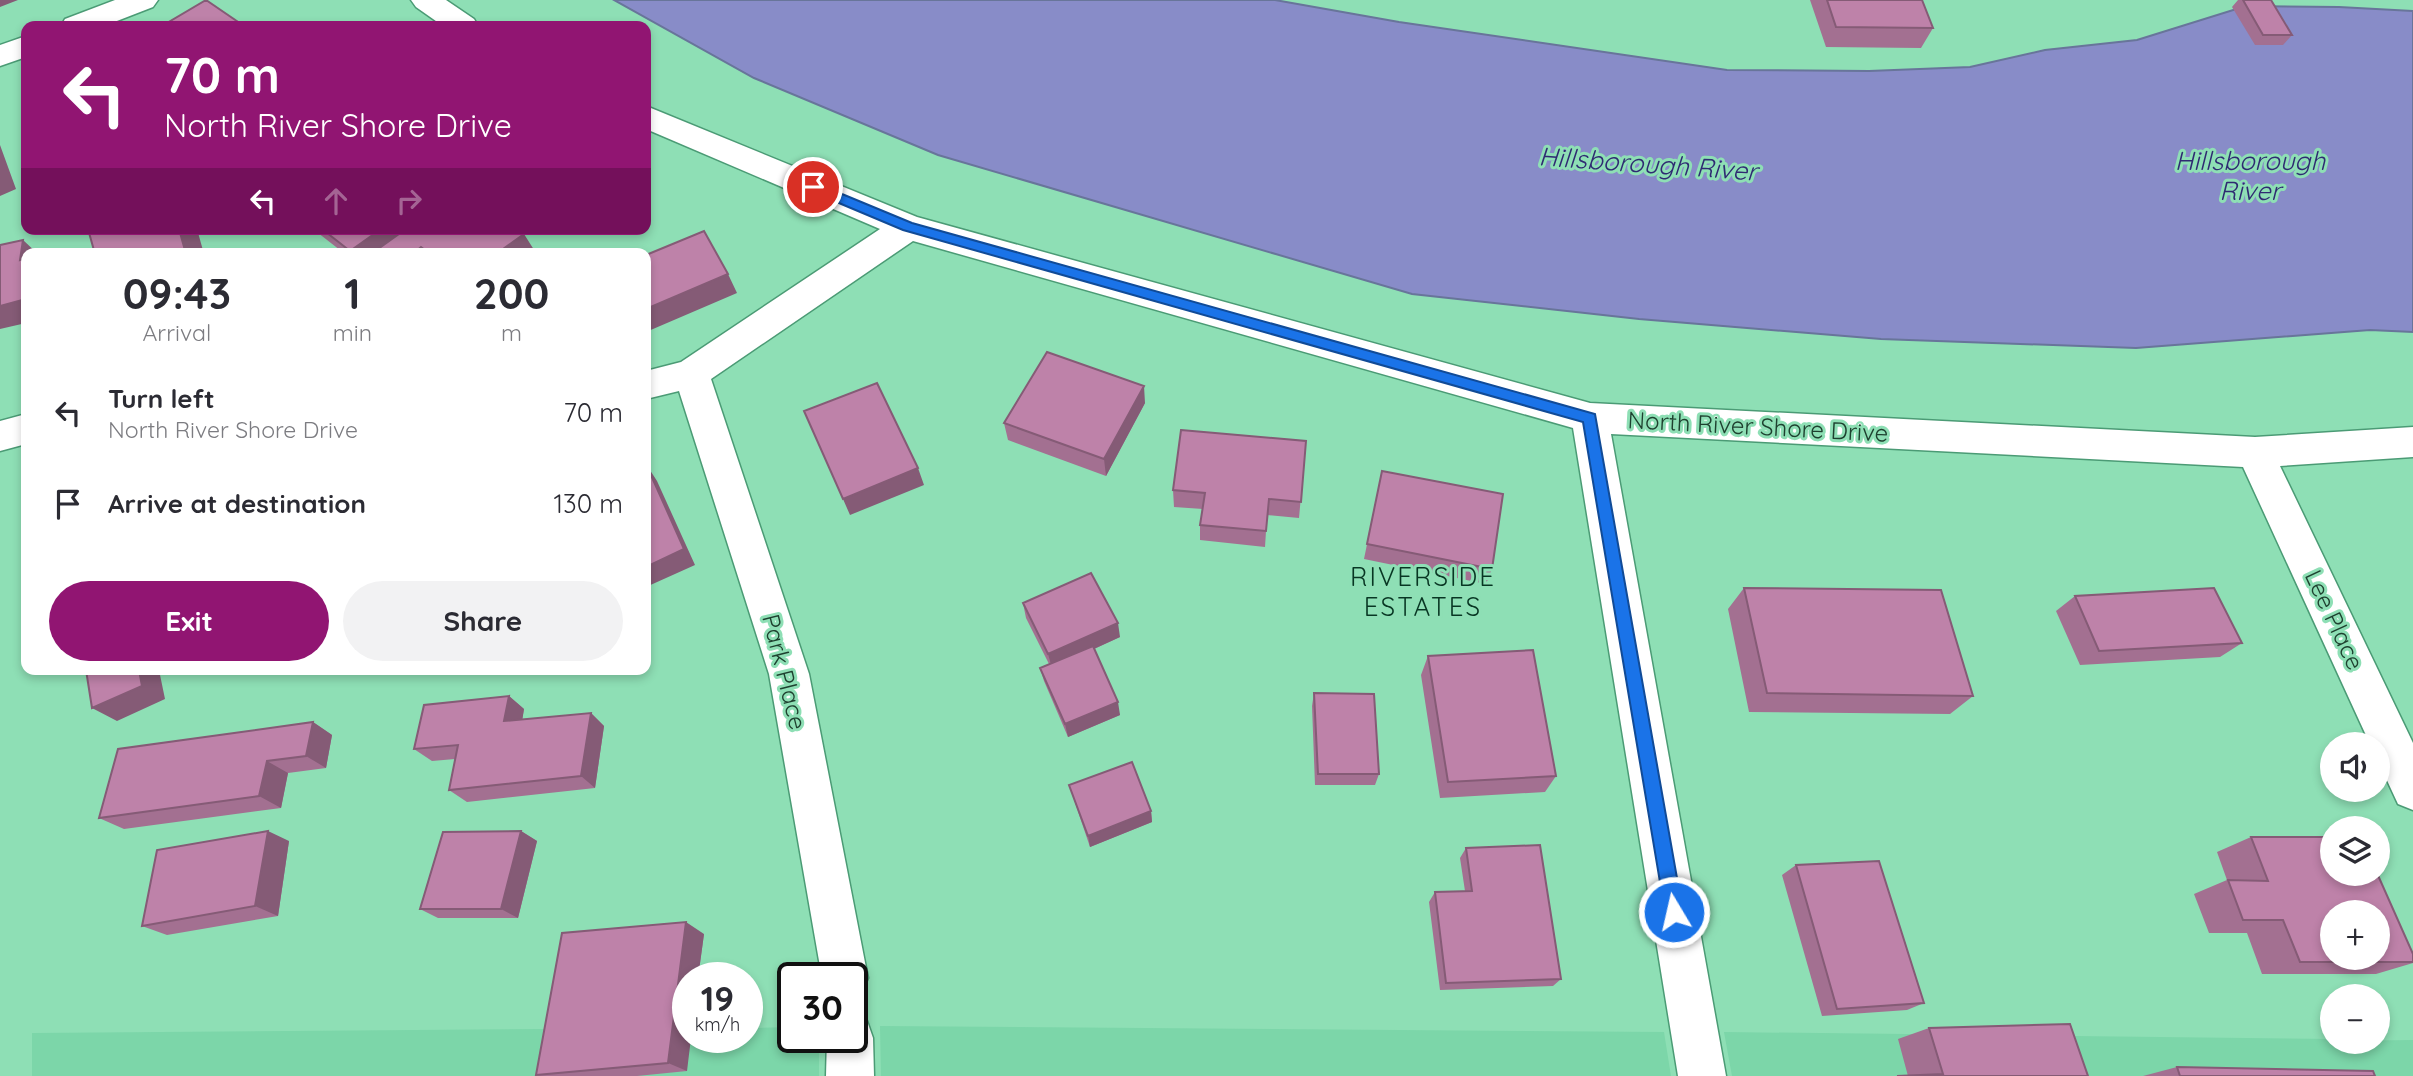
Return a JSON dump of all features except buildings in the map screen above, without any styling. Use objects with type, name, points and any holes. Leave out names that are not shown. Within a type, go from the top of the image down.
[{"type":"street","points":[[89,21],[143,0]]},
{"type":"street","points":[[426,0],[457,21]]},
{"type":"street","points":[[0,56],[21,48]]},
{"type":"street","name":"North River Shore Drive","points":[[651,119],[908,227],[1590,418],[2256,452],[2413,442]]},
{"type":"street","points":[[651,385],[691,374],[908,227]]},
{"type":"street","name":"Park Place","points":[[691,374],[789,674],[842,962]]},
{"type":"street","points":[[1590,418],[1702,1076]]},
{"type":"street","points":[[0,436],[21,430]]},
{"type":"street","name":"Lee Place","points":[[2256,452],[2413,789]]},
{"type":"street","points":[[849,1076],[850,1053]]},
{"type":"shaded area","points":[[880,1026],[1664,1032],[1671,1076],[881,1076]]},
{"type":"shaded area","points":[[777,1027],[777,1053],[819,1053],[819,1076],[32,1076],[32,1033],[672,1028],[672,1053],[763,1053],[763,1028]]},
{"type":"shaded area","points":[[1724,1032],[2320,1039],[2320,1054],[2390,1054],[2390,1040],[2413,1040],[2413,1076],[1732,1076]]},
{"type":"water","name":"Hillsborough River","points":[[614,0],[1275,0],[1399,22],[1727,70],[1869,71],[1970,67],[2045,50],[2137,40],[2246,6],[2413,11],[2413,332],[2370,330],[2136,348],[1881,339],[1639,319],[1412,294],[938,155],[754,78]]},
{"type":"district","name":"RIVERSIDE ESTATES","points":[[1423,592]]},
{"type":"route","points":[[813,187],[908,227],[1590,418],[1674,912]]}]
